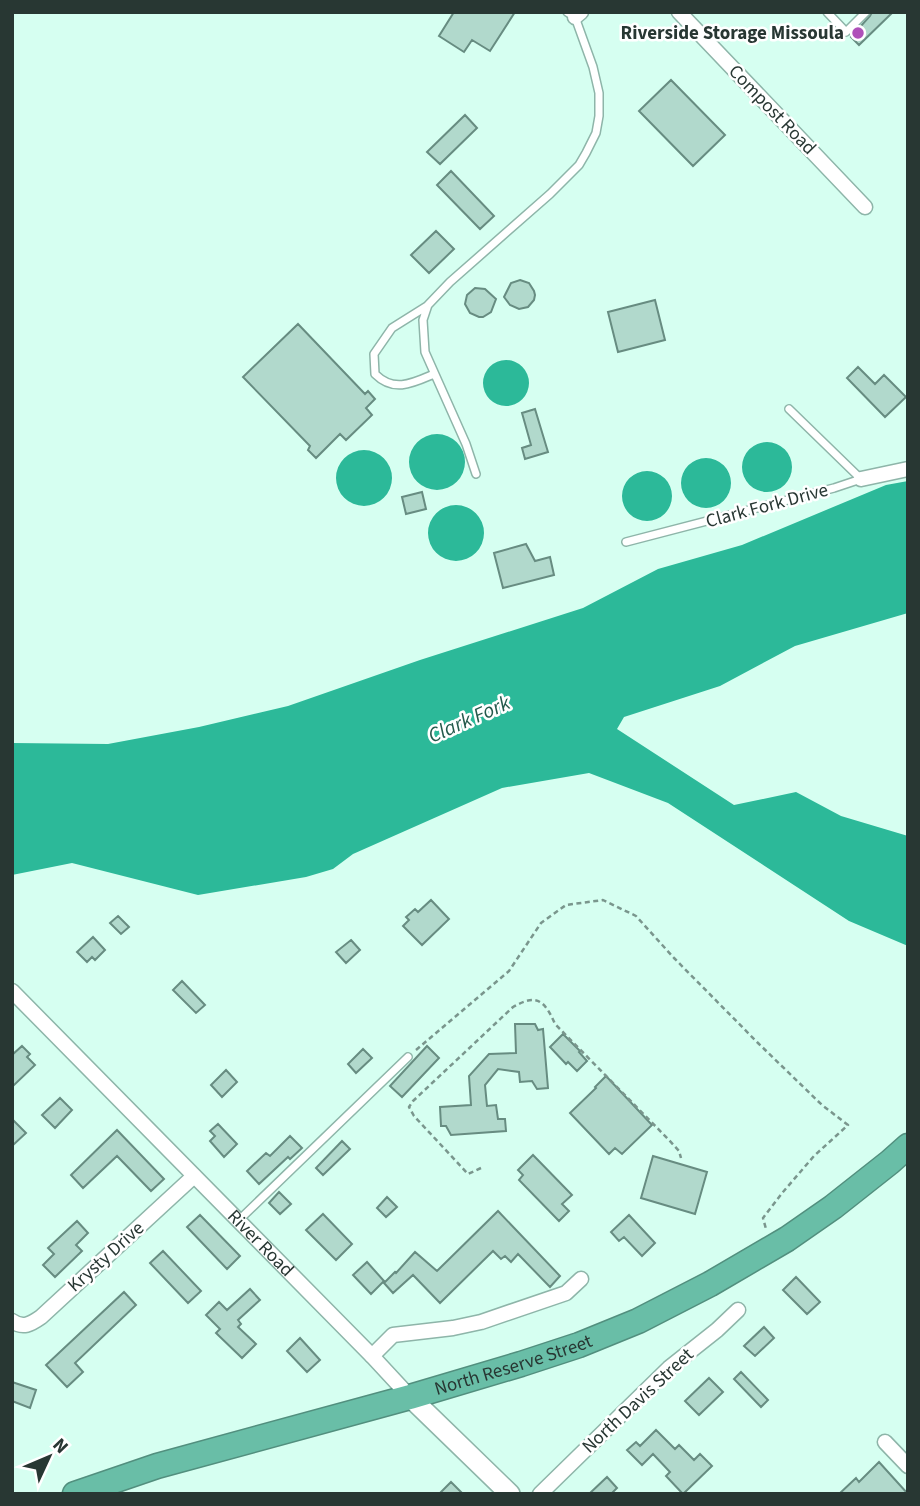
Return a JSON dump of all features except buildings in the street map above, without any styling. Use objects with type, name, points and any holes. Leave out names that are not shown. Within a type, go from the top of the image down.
[{"type":"highway","name":"North Reserve Street","points":[[75,1494],[157,1466],[410,1396],[579,1345],[638,1321],[772,1249],[832,1207],[908,1146]]},
{"type":"street","name":"Compost Road","points":[[679,12],[865,207]]},
{"type":"street","name":"Clark Fork Drive","points":[[861,479],[908,469]]},
{"type":"street","name":"River Road","points":[[12,991],[410,1396],[510,1494]]},
{"type":"street","name":"Krysty Drive","points":[[12,1321],[24,1325],[41,1317],[194,1176]]},
{"type":"street","points":[[372,1356],[393,1335],[481,1322],[566,1293],[580,1279]]},
{"type":"street","name":"North Davis Street","points":[[540,1494],[669,1368],[738,1310]]},
{"type":"street","points":[[885,1442],[908,1466]]},
{"type":"lane","points":[[827,12],[846,32],[866,12]]},
{"type":"lane","points":[[435,374],[409,384],[383,382],[376,374],[374,354],[392,328],[428,305],[579,165],[596,133],[599,93],[593,67],[574,14]]},
{"type":"lane","points":[[428,305],[423,320],[425,352],[466,444],[476,474]]},
{"type":"lane","points":[[789,409],[861,479]]},
{"type":"lane","name":"Clark Fork Drive","points":[[626,542],[821,492],[861,479]]},
{"type":"lane","points":[[238,1220],[408,1056]]},
{"type":"path","points":[[408,1056],[509,971],[541,923],[566,905],[603,900],[636,916],[674,958],[822,1105],[848,1125],[814,1156],[763,1218],[772,1249]]},
{"type":"path","points":[[481,1168],[468,1174],[414,1116],[409,1107],[513,1007],[524,1000],[541,1003],[548,1009],[555,1024],[669,1140],[681,1158]]},
{"type":"water","points":[[506,360],[522,367],[529,383],[522,399],[506,406],[490,399],[483,383],[490,367]]},
{"type":"water","points":[[431,434],[443,434],[453,438],[461,446],[465,462],[461,478],[453,486],[443,490],[431,490],[421,486],[413,478],[409,468],[409,456],[413,446],[421,438]]},
{"type":"water","points":[[767,442],[785,449],[792,467],[785,485],[767,492],[749,485],[742,467],[749,449]]},
{"type":"water","points":[[358,450],[370,450],[380,454],[388,462],[392,478],[388,494],[380,502],[370,506],[358,506],[348,502],[340,494],[336,484],[336,472],[340,462],[348,454]]},
{"type":"water","points":[[706,458],[724,465],[731,483],[724,501],[706,508],[688,501],[681,483],[688,465]]},
{"type":"water","points":[[647,471],[665,478],[672,496],[665,514],[647,521],[629,514],[622,496],[629,478]]},
{"type":"water","name":"Clark Fork","points":[[908,481],[908,613],[795,646],[720,686],[624,717],[617,729],[734,805],[796,792],[841,816],[908,836],[908,946],[849,921],[668,803],[589,773],[502,788],[353,854],[333,869],[306,877],[198,895],[72,863],[12,875],[12,743],[108,744],[199,727],[288,706],[583,608],[658,569],[742,545],[886,485]]},
{"type":"water","points":[[450,505],[462,505],[472,509],[480,517],[484,533],[480,549],[472,557],[462,561],[450,561],[440,557],[432,549],[428,539],[428,527],[432,517],[440,509]]},
{"type":"place","name":"Riverside Storage Missoula","points":[[858,33]]}]
